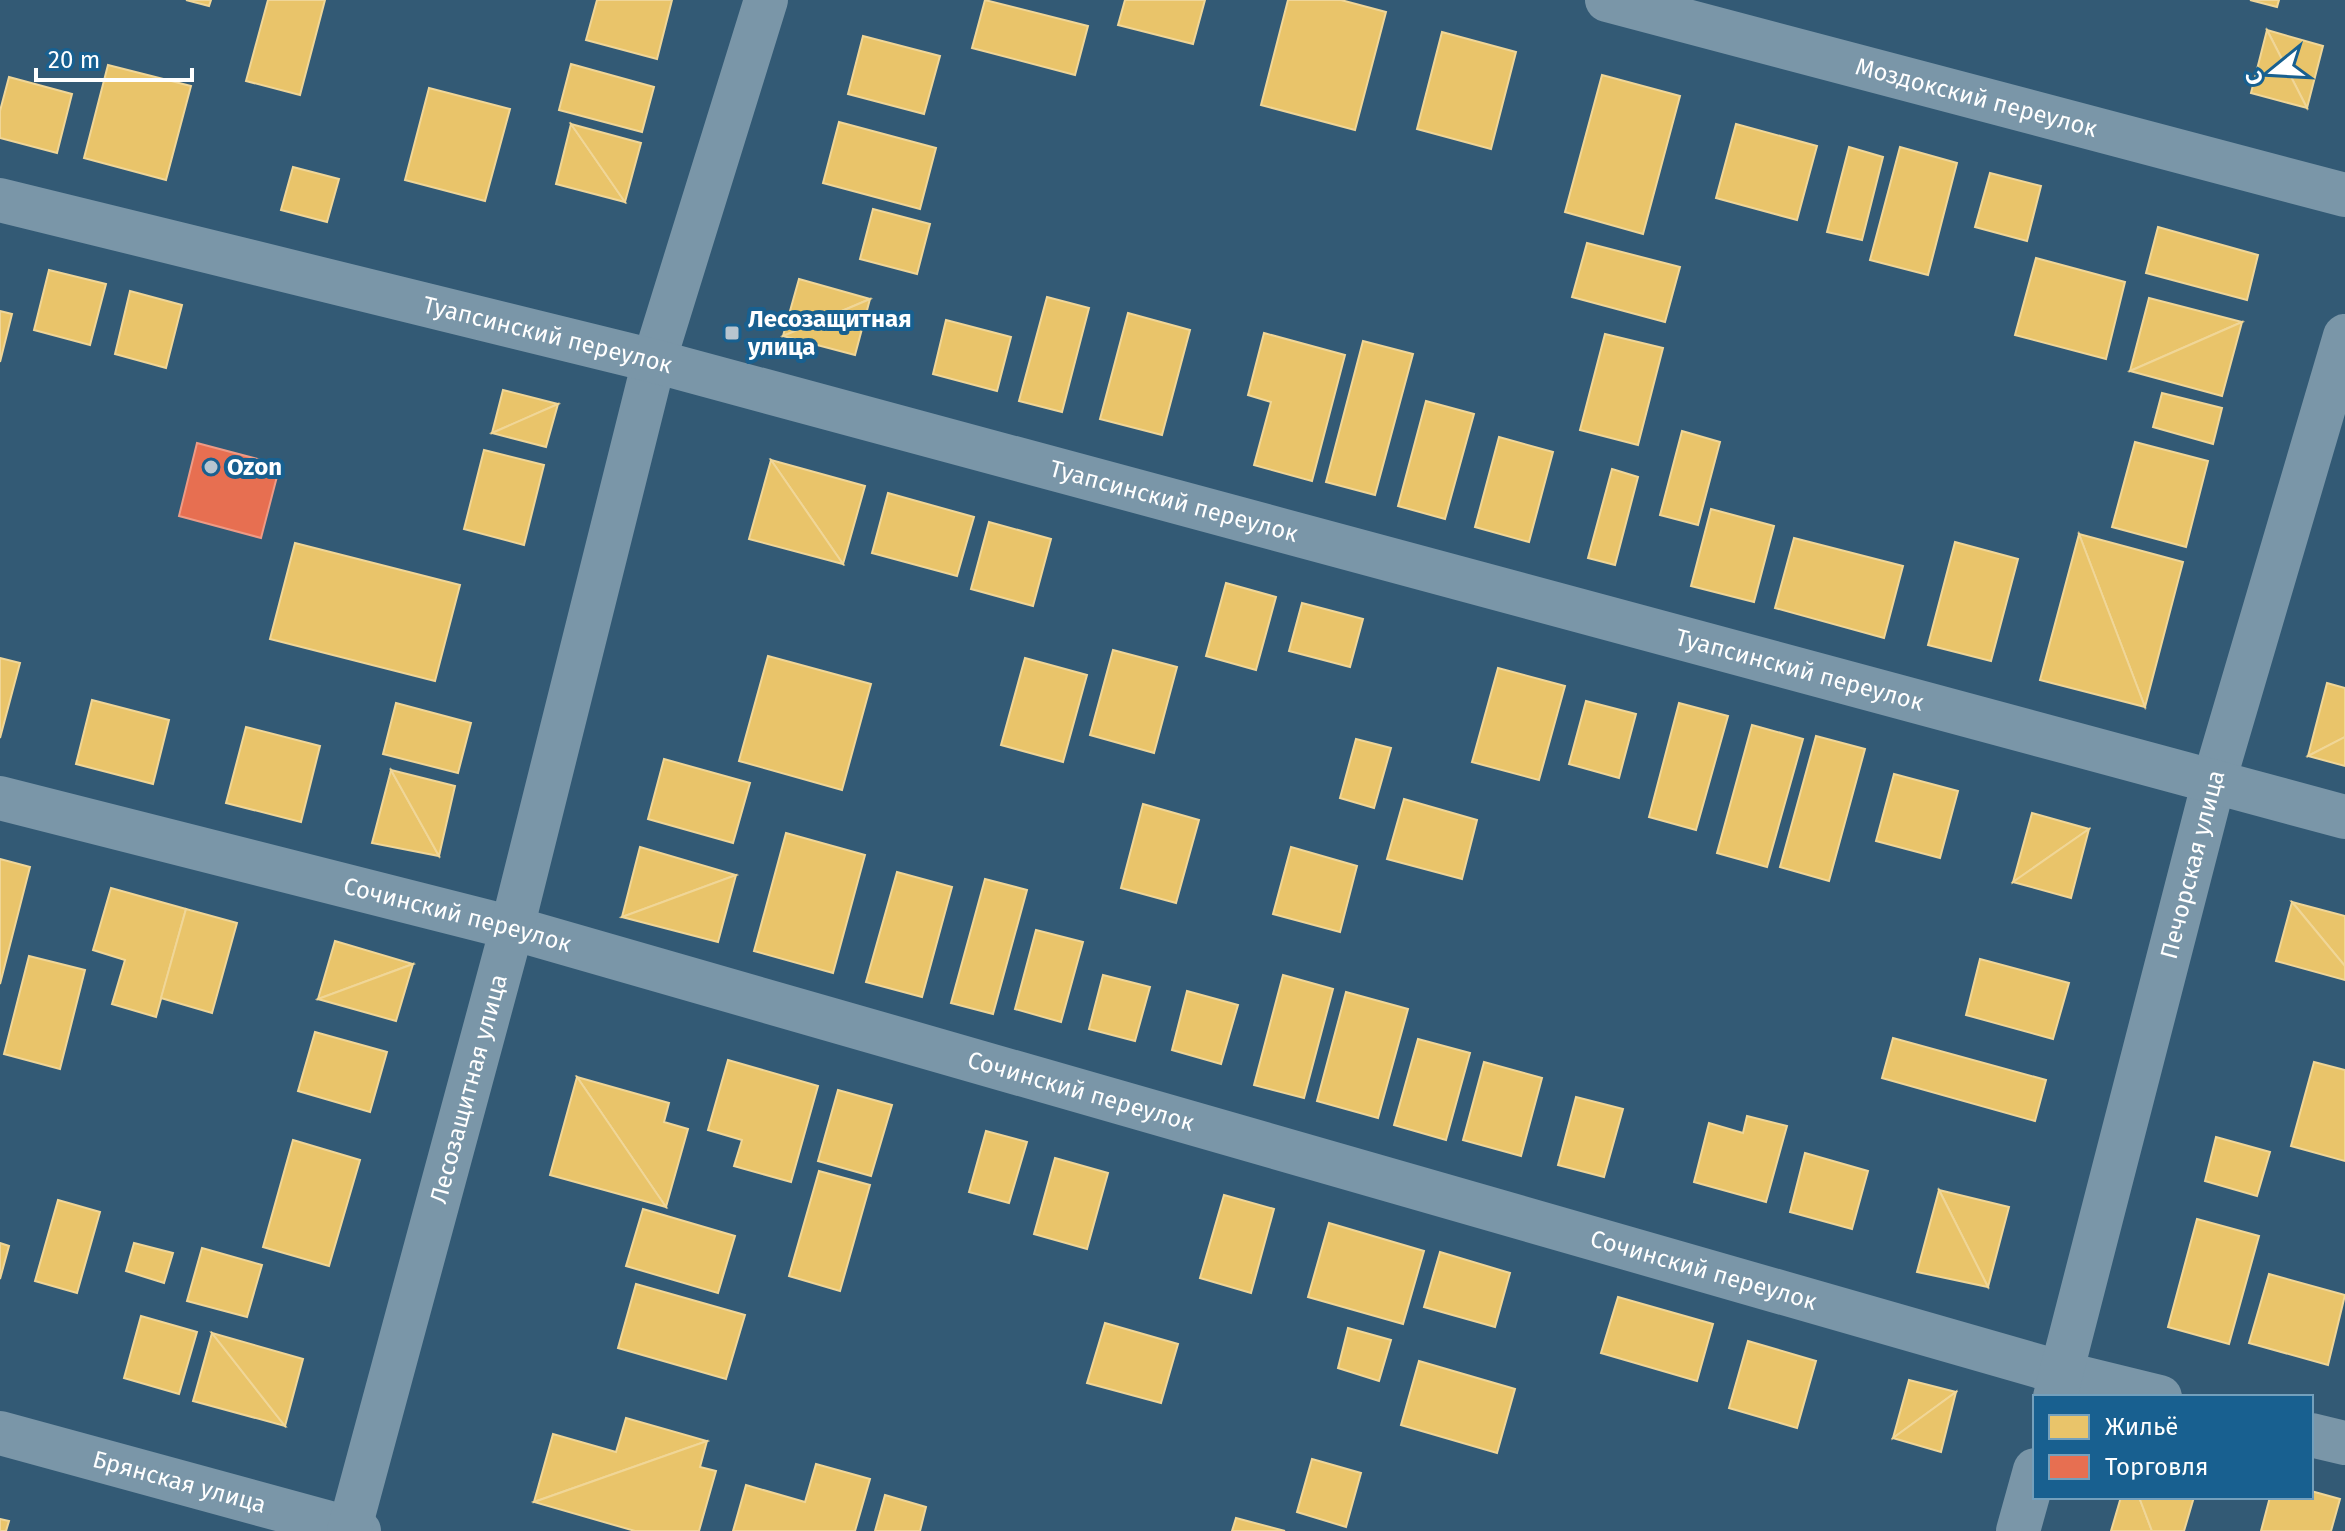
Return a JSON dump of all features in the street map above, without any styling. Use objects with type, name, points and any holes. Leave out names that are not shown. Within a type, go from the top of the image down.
[{"type":"street","name":"Лесозащитная улица","points":[[352,1530],[512,928],[654,361],[766,0]]},
{"type":"street","name":"Моздокский переулок","points":[[1607,0],[2345,195]]},
{"type":"street","name":"Туапсинский переулок","points":[[0,200],[654,361],[2345,817]]},
{"type":"street","name":"Печорская улица","points":[[2058,1385],[2214,781],[2345,336]]},
{"type":"street","name":"Сочинский переулок","points":[[0,798],[512,928],[2058,1385],[2143,1395]]},
{"type":"street","name":"Брянская улица","points":[[0,1433],[352,1530]]},
{"type":"street","points":[[2313,1435],[2345,1443]]},
{"type":"street","points":[[2018,1531],[2033,1477]]},
{"type":"building: Жильё","points":[[186,0],[211,0],[209,6]]},
{"type":"building: Жильё","points":[[268,0],[325,0],[300,95],[246,81]]},
{"type":"building: Жильё","points":[[597,0],[672,0],[657,59],[586,40]]},
{"type":"building: Жильё","points":[[985,0],[1088,26],[1075,75],[972,48]]},
{"type":"building: Жильё","points":[[1125,0],[1205,0],[1193,44],[1118,25]]},
{"type":"building: Жильё","points":[[1288,0],[1341,0],[1386,12],[1355,130],[1261,105]]},
{"type":"building: Жильё","points":[[2250,0],[2279,0],[2277,7]]},
{"type":"building: Жильё","points":[[2267,30],[2323,46],[2307,108]]},
{"type":"building: Жильё","points":[[2267,30],[2307,108],[2251,93]]},
{"type":"building: Жильё","points":[[1442,32],[1516,52],[1491,149],[1417,129]]},
{"type":"building: Жильё","points":[[863,36],[940,56],[924,114],[848,94]]},
{"type":"building: Жильё","points":[[571,64],[654,87],[642,132],[559,110]]},
{"type":"building: Жильё","points":[[108,65],[191,86],[166,180],[84,158]]},
{"type":"building: Жильё","points":[[1602,75],[1680,96],[1643,234],[1565,212]]},
{"type":"building: Жильё","points":[[9,77],[72,94],[57,153],[0,138],[0,111]]},
{"type":"building: Жильё","points":[[429,88],[510,109],[485,201],[405,180]]},
{"type":"building: Жильё","points":[[839,122],[936,148],[920,209],[823,183]]},
{"type":"building: Жильё","points":[[571,124],[625,202],[556,184]]},
{"type":"building: Жильё","points":[[571,124],[641,143],[625,202]]},
{"type":"building: Жильё","points":[[1736,124],[1817,146],[1797,220],[1716,198]]},
{"type":"building: Жильё","points":[[1849,147],[1883,157],[1862,240],[1827,232]]},
{"type":"building: Жильё","points":[[1900,147],[1957,163],[1928,275],[1870,260]]},
{"type":"building: Жильё","points":[[293,167],[339,179],[327,222],[281,210]]},
{"type":"building: Жильё","points":[[1990,173],[2041,186],[2027,241],[1975,227]]},
{"type":"building: Жильё","points":[[873,209],[930,224],[917,274],[860,259]]},
{"type":"building: Жильё","points":[[2158,227],[2258,255],[2247,300],[2146,273]]},
{"type":"building: Жильё","points":[[1587,243],[1680,267],[1665,322],[1572,297]]},
{"type":"building: Жильё","points":[[2036,258],[2125,282],[2106,359],[2015,335]]},
{"type":"building: Жильё","points":[[49,270],[106,284],[90,345],[34,330]]},
{"type":"building: Жильё","points":[[799,279],[870,299],[783,336]]},
{"type":"building: Жильё","points":[[130,291],[182,305],[166,368],[115,354]]},
{"type":"building: Жильё","points":[[1047,297],[1089,308],[1062,412],[1019,401]]},
{"type":"building: Жильё","points":[[2149,298],[2242,322],[2130,371]]},
{"type":"building: Жильё","points":[[870,299],[855,355],[783,336]]},
{"type":"building: Жильё","points":[[0,311],[12,314],[0,362]]},
{"type":"building: Жильё","points":[[1128,313],[1190,330],[1162,435],[1100,419]]},
{"type":"building: Жильё","points":[[946,320],[1011,337],[997,391],[933,374]]},
{"type":"building: Жильё","points":[[2242,322],[2222,396],[2130,371]]},
{"type":"building: Жильё","points":[[1264,333],[1345,355],[1312,481],[1254,465],[1271,402],[1248,395]]},
{"type":"building: Жильё","points":[[1605,334],[1663,348],[1638,445],[1580,430]]},
{"type":"building: Жильё","points":[[1363,341],[1413,354],[1375,495],[1326,482]]},
{"type":"building: Жильё","points":[[503,390],[558,404],[492,433]]},
{"type":"building: Жильё","points":[[2162,393],[2222,408],[2213,444],[2153,427]]},
{"type":"building: Жильё","points":[[1426,401],[1474,414],[1445,519],[1398,506]]},
{"type":"building: Жильё","points":[[558,404],[546,447],[492,433]]},
{"type":"building: Жильё","points":[[1682,431],[1720,442],[1698,525],[1660,515]]},
{"type":"building: Жильё","points":[[1499,437],[1553,452],[1529,542],[1475,527]]},
{"type":"building: Жильё","points":[[2135,442],[2208,461],[2186,547],[2112,527]]},
{"type":"building: Жильё","points":[[484,450],[544,465],[524,545],[464,529]]},
{"type":"building: Жильё","points":[[771,460],[865,486],[843,564]]},
{"type":"building: Жильё","points":[[771,460],[843,564],[749,539]]},
{"type":"building: Жильё","points":[[1612,469],[1638,477],[1615,565],[1588,558]]},
{"type":"building: Жильё","points":[[888,493],[974,517],[957,576],[872,553]]},
{"type":"building: Жильё","points":[[1711,509],[1774,526],[1754,602],[1691,586]]},
{"type":"building: Жильё","points":[[989,522],[1051,539],[1033,606],[971,589]]},
{"type":"building: Жильё","points":[[2079,534],[2183,562],[2145,707]]},
{"type":"building: Жильё","points":[[2079,534],[2145,707],[2040,680]]},
{"type":"building: Жильё","points":[[1794,538],[1903,566],[1884,638],[1775,608]]},
{"type":"building: Жильё","points":[[1955,542],[2018,559],[1991,661],[1928,645]]},
{"type":"building: Жильё","points":[[295,543],[460,585],[435,681],[270,639]]},
{"type":"building: Жильё","points":[[1226,583],[1276,597],[1256,670],[1206,656]]},
{"type":"building: Жильё","points":[[1302,603],[1363,619],[1350,667],[1289,651]]},
{"type":"building: Жильё","points":[[1113,650],[1177,667],[1154,753],[1090,735]]},
{"type":"building: Жильё","points":[[768,656],[871,684],[842,790],[739,761]]},
{"type":"building: Жильё","points":[[0,658],[20,663],[0,738]]},
{"type":"building: Жильё","points":[[1025,658],[1087,675],[1063,762],[1001,745]]},
{"type":"building: Жильё","points":[[1498,668],[1565,686],[1539,780],[1472,762]]},
{"type":"building: Жильё","points":[[2327,683],[2345,688],[2345,737],[2308,756]]},
{"type":"building: Жильё","points":[[92,700],[169,720],[153,784],[76,764]]},
{"type":"building: Жильё","points":[[1586,701],[1636,714],[1619,778],[1569,764]]},
{"type":"building: Жильё","points":[[396,703],[471,723],[458,773],[383,754]]},
{"type":"building: Жильё","points":[[1679,703],[1728,716],[1696,830],[1649,817]]},
{"type":"building: Жильё","points":[[1752,725],[1803,739],[1767,867],[1717,853]]},
{"type":"building: Жильё","points":[[246,727],[320,746],[301,822],[226,803]]},
{"type":"building: Жильё","points":[[1816,736],[1865,749],[1829,881],[1780,867]]},
{"type":"building: Жильё","points":[[2345,737],[2345,766],[2308,756]]},
{"type":"building: Жильё","points":[[1356,739],[1391,748],[1374,808],[1340,798]]},
{"type":"building: Жильё","points":[[664,759],[750,783],[733,843],[648,819]]},
{"type":"building: Жильё","points":[[391,770],[439,856],[372,843]]},
{"type":"building: Жильё","points":[[391,770],[455,786],[439,856]]},
{"type":"building: Жильё","points":[[1894,774],[1958,791],[1940,858],[1876,841]]},
{"type":"building: Жильё","points":[[1404,799],[1477,820],[1462,879],[1387,859]]},
{"type":"building: Жильё","points":[[1143,804],[1199,820],[1176,903],[1121,888]]},
{"type":"building: Жильё","points":[[2032,813],[2089,829],[2013,882]]},
{"type":"building: Жильё","points":[[2089,829],[2071,898],[2013,882]]},
{"type":"building: Жильё","points":[[786,833],[865,855],[833,973],[754,951]]},
{"type":"building: Жильё","points":[[640,847],[736,875],[622,917]]},
{"type":"building: Жильё","points":[[1291,847],[1357,866],[1340,932],[1273,914]]},
{"type":"building: Жильё","points":[[0,859],[30,867],[0,984]]},
{"type":"building: Жильё","points":[[897,872],[952,887],[922,997],[866,982]]},
{"type":"building: Жильё","points":[[736,875],[718,942],[622,917]]},
{"type":"building: Жильё","points":[[985,879],[1027,890],[993,1014],[951,1003]]},
{"type":"building: Жильё","points":[[111,888],[186,909],[156,1017],[112,1004],[125,960],[93,950]]},
{"type":"building: Жильё","points":[[2292,902],[2345,916],[2345,966]]},
{"type":"building: Жильё","points":[[2292,902],[2345,966],[2345,980],[2276,961]]},
{"type":"building: Жильё","points":[[186,909],[237,923],[212,1013],[161,998]]},
{"type":"building: Жильё","points":[[1036,930],[1083,942],[1061,1022],[1015,1009]]},
{"type":"building: Жильё","points":[[335,941],[413,964],[318,999]]},
{"type":"building: Жильё","points":[[29,956],[85,970],[60,1069],[4,1054]]},
{"type":"building: Жильё","points":[[1980,959],[2069,983],[2053,1039],[1966,1015]]},
{"type":"building: Жильё","points":[[413,964],[396,1021],[318,999]]},
{"type":"building: Жильё","points":[[1103,975],[1150,987],[1135,1041],[1089,1029]]},
{"type":"building: Жильё","points":[[1283,975],[1333,989],[1304,1098],[1254,1085]]},
{"type":"building: Жильё","points":[[1187,991],[1238,1005],[1221,1064],[1172,1050]]},
{"type":"building: Жильё","points":[[1346,992],[1408,1009],[1378,1118],[1317,1101]]},
{"type":"building: Жильё","points":[[315,1032],[387,1052],[370,1112],[298,1091]]},
{"type":"building: Жильё","points":[[1893,1038],[2046,1080],[2035,1121],[1882,1078]]},
{"type":"building: Жильё","points":[[1418,1039],[1470,1053],[1446,1140],[1394,1125]]},
{"type":"building: Жильё","points":[[728,1060],[818,1086],[791,1182],[734,1166],[742,1140],[708,1130]]},
{"type":"building: Жильё","points":[[1484,1062],[1542,1078],[1521,1156],[1463,1140]]},
{"type":"building: Жильё","points":[[2314,1062],[2345,1070],[2345,1161],[2291,1146]]},
{"type":"building: Жильё","points":[[577,1077],[669,1103],[664,1122],[688,1129],[666,1207]]},
{"type":"building: Жильё","points":[[577,1077],[666,1207],[550,1175]]},
{"type":"building: Жильё","points":[[838,1090],[892,1105],[871,1176],[818,1161]]},
{"type":"building: Жильё","points":[[1576,1097],[1623,1109],[1604,1177],[1558,1165]]},
{"type":"building: Жильё","points":[[1747,1116],[1787,1126],[1766,1202],[1694,1182],[1709,1123],[1743,1133]]},
{"type":"building: Жильё","points":[[986,1131],[1027,1142],[1009,1203],[969,1192]]},
{"type":"building: Жильё","points":[[2216,1137],[2270,1152],[2257,1196],[2205,1181]]},
{"type":"building: Жильё","points":[[293,1140],[360,1160],[329,1266],[263,1247]]},
{"type":"building: Жильё","points":[[1805,1153],[1868,1171],[1852,1229],[1790,1212]]},
{"type":"building: Жильё","points":[[1055,1158],[1108,1173],[1087,1249],[1034,1234]]},
{"type":"building: Жильё","points":[[819,1171],[870,1185],[840,1291],[789,1276]]},
{"type":"building: Жильё","points":[[1939,1190],[2009,1207],[1988,1287]]},
{"type":"building: Жильё","points":[[1939,1190],[1988,1287],[1917,1272]]},
{"type":"building: Жильё","points":[[1224,1195],[1274,1209],[1251,1293],[1200,1278]]},
{"type":"building: Жильё","points":[[58,1200],[100,1212],[77,1293],[35,1281]]},
{"type":"building: Жильё","points":[[643,1209],[735,1236],[718,1293],[626,1266]]},
{"type":"building: Жильё","points":[[2197,1219],[2259,1236],[2229,1344],[2168,1327]]},
{"type":"building: Жильё","points":[[1329,1223],[1424,1251],[1403,1324],[1308,1297]]},
{"type":"building: Жильё","points":[[0,1243],[9,1246],[0,1279]]},
{"type":"building: Жильё","points":[[134,1243],[173,1253],[164,1283],[126,1271]]},
{"type":"building: Жильё","points":[[202,1248],[262,1265],[247,1317],[187,1301]]},
{"type":"building: Жильё","points":[[1440,1252],[1510,1273],[1495,1327],[1424,1307]]},
{"type":"building: Жильё","points":[[2269,1274],[2345,1295],[2328,1365],[2249,1343]]},
{"type":"building: Жильё","points":[[636,1284],[745,1315],[726,1379],[618,1348]]},
{"type":"building: Жильё","points":[[1618,1297],[1713,1324],[1697,1381],[1601,1353]]},
{"type":"building: Жильё","points":[[141,1316],[197,1332],[179,1394],[124,1378]]},
{"type":"building: Жильё","points":[[1105,1323],[1178,1344],[1161,1403],[1087,1383]]},
{"type":"building: Жильё","points":[[1348,1328],[1391,1340],[1379,1381],[1338,1368]]},
{"type":"building: Жильё","points":[[212,1333],[285,1426],[193,1401]]},
{"type":"building: Жильё","points":[[212,1333],[303,1359],[285,1426]]},
{"type":"building: Жильё","points":[[1748,1341],[1816,1361],[1797,1428],[1729,1408]]},
{"type":"building: Жильё","points":[[1419,1361],[1515,1389],[1497,1453],[1401,1425]]},
{"type":"building: Жильё","points":[[1909,1380],[1956,1392],[1893,1438]]},
{"type":"building: Жильё","points":[[1956,1392],[1941,1452],[1893,1438]]},
{"type":"building: Жильё","points":[[626,1418],[707,1441],[534,1502],[553,1434],[616,1452]]},
{"type":"building: Жильё","points":[[707,1441],[700,1467],[716,1471],[699,1531],[635,1531],[534,1502]]},
{"type":"building: Жильё","points":[[1312,1459],[1361,1473],[1346,1527],[1297,1512]]},
{"type":"building: Жильё","points":[[816,1464],[870,1479],[855,1531],[733,1531],[746,1485],[805,1502]]},
{"type":"building: Жильё","points":[[2313,1492],[2340,1499],[2331,1531],[2261,1531],[2269,1499],[2313,1499]]},
{"type":"building: Жильё","points":[[885,1495],[926,1507],[920,1531],[875,1531]]},
{"type":"building: Жильё","points":[[2120,1499],[2140,1499],[2152,1531],[2111,1531]]},
{"type":"building: Жильё","points":[[2140,1499],[2193,1499],[2184,1531],[2152,1531]]},
{"type":"building: Жильё","points":[[1236,1518],[1285,1531],[1232,1531]]},
{"type":"building: Жильё","points":[[0,1519],[9,1521],[6,1531],[0,1531]]},
{"type":"building: Торговля","points":[[197,443],[280,465],[261,538],[179,516]]},
{"type":"place","name":"Лесозащитная улица","points":[[732,333]]},
{"type":"place","name":"Ozon","points":[[211,467]]}]
